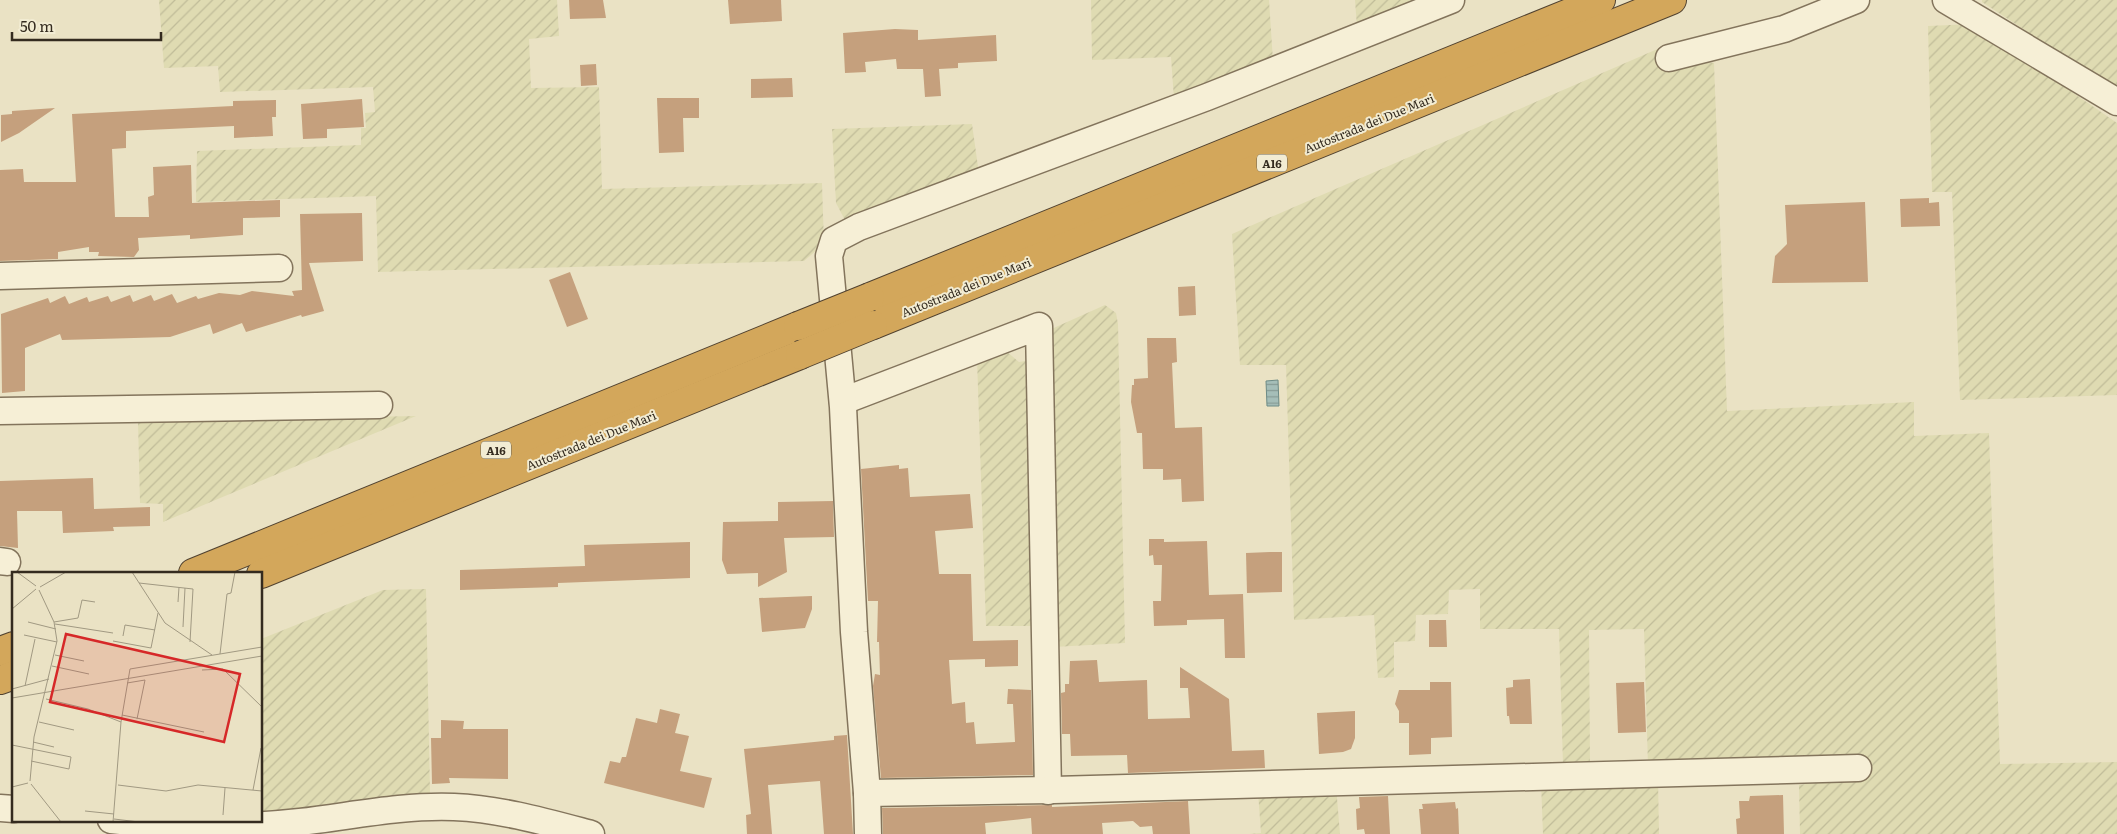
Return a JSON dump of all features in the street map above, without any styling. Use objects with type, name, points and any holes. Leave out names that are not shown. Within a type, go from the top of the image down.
[{"type":"highway","name":"A16","points":[[195,572],[1601,0]]},
{"type":"highway","name":"Autostrada dei Due Mari","points":[[262,574],[1672,0]]},
{"type":"highway","points":[[0,651],[12,647]]},
{"type":"highway","points":[[0,680],[12,676]]},
{"type":"street","points":[[868,834],[867,793],[854,632],[843,401],[829,256],[834,240],[859,227],[1207,97],[1451,0]]},
{"type":"street","points":[[1669,58],[1784,29],[1856,0]]},
{"type":"street","points":[[1946,0],[2117,102]]},
{"type":"street","points":[[0,276],[279,268]]},
{"type":"street","points":[[843,401],[1039,326],[1048,790]]},
{"type":"street","points":[[0,411],[378,405]]},
{"type":"street","points":[[867,793],[1048,790],[1858,768]]},
{"type":"street","points":[[151,822],[229,826],[300,822],[382,809],[454,807],[509,813],[591,834]]},
{"type":"shaded area","points":[[159,0],[557,0],[559,36],[529,39],[531,88],[599,87],[602,189],[822,183],[824,244],[804,261],[378,272],[376,196],[196,202],[197,151],[361,145],[361,128],[366,128],[365,113],[375,112],[373,87],[220,92],[218,66],[164,68]]},
{"type":"shaded area","points":[[1091,0],[1269,0],[1273,61],[1174,99],[1171,57],[1092,60]]},
{"type":"shaded area","points":[[1355,0],[1419,0],[1357,27]]},
{"type":"shaded area","points":[[1982,0],[2117,0],[2117,90],[1982,2]]},
{"type":"shaded area","points":[[1973,24],[2117,123],[2117,395],[1960,400],[1952,192],[1932,192],[1928,26]]},
{"type":"shaded area","points":[[1669,44],[1704,61],[1714,63],[1727,411],[1914,402],[1914,436],[1989,433],[2000,764],[2117,762],[2117,834],[1800,834],[1799,785],[1867,776],[1648,766],[1644,629],[1589,630],[1590,765],[1563,765],[1559,629],[1480,629],[1480,589],[1449,590],[1448,614],[1416,615],[1415,641],[1394,642],[1394,677],[1378,678],[1374,615],[1294,620],[1286,365],[1240,365],[1232,234]]},
{"type":"shaded area","points":[[972,124],[979,174],[847,224],[836,203],[832,129]]},
{"type":"shaded area","points":[[1105,305],[1116,313],[1118,324],[1125,643],[1054,647],[1047,331]]},
{"type":"shaded area","points":[[1005,350],[1019,362],[1031,360],[1036,626],[986,626],[977,359]]},
{"type":"shaded area","points":[[416,416],[163,522],[163,504],[140,503],[138,421]]},
{"type":"shaded area","points":[[426,589],[430,794],[262,812],[262,639],[383,590]]},
{"type":"shaded area","points":[[1658,780],[1659,834],[1543,834],[1541,782]]},
{"type":"shaded area","points":[[1336,786],[1340,834],[1249,834],[1261,833],[1258,792]]},
{"type":"water","points":[[1278,380],[1279,406],[1267,406],[1266,381]]},
{"type":"building","points":[[569,0],[603,0],[606,18],[570,19]]},
{"type":"building","points":[[728,0],[781,0],[782,21],[730,24]]},
{"type":"building","points":[[895,29],[918,30],[918,40],[996,35],[997,61],[958,63],[958,68],[939,69],[941,96],[925,97],[923,69],[897,69],[896,59],[865,62],[866,72],[845,73],[843,33]]},
{"type":"building","points":[[596,64],[597,85],[581,86],[580,65]]},
{"type":"building","points":[[792,78],[793,97],[751,98],[751,79]]},
{"type":"building","points":[[657,98],[699,98],[699,118],[683,118],[684,152],[659,153]]},
{"type":"building","points":[[362,99],[364,127],[327,129],[327,138],[303,139],[301,104]]},
{"type":"building","points":[[276,100],[276,117],[272,117],[273,136],[234,138],[234,126],[126,131],[126,148],[112,149],[115,217],[149,217],[148,197],[154,195],[153,167],[191,165],[192,203],[280,200],[280,217],[243,218],[243,235],[190,239],[190,235],[138,238],[139,250],[134,257],[98,256],[99,252],[89,252],[89,247],[58,252],[58,259],[0,261],[0,170],[23,169],[24,182],[76,182],[72,114],[233,106],[233,101]]},
{"type":"building","points":[[55,108],[19,133],[1,142],[1,115],[12,114],[12,111]]},
{"type":"building","points":[[1929,198],[1929,203],[1939,202],[1940,226],[1901,227],[1900,199]]},
{"type":"building","points":[[1865,202],[1868,282],[1772,283],[1775,256],[1787,244],[1785,205]]},
{"type":"building","points":[[362,213],[363,261],[309,263],[324,311],[302,317],[301,315],[246,332],[242,323],[213,334],[210,324],[170,337],[62,340],[60,334],[25,348],[25,391],[2,393],[1,314],[48,298],[50,303],[65,296],[69,304],[87,297],[89,302],[108,296],[111,302],[130,295],[133,302],[151,295],[154,301],[172,294],[177,303],[196,296],[198,299],[219,293],[240,295],[252,291],[294,296],[292,291],[302,290],[300,214]]},
{"type":"building","points":[[570,272],[588,319],[567,327],[549,280]]},
{"type":"building","points":[[1195,286],[1196,315],[1179,316],[1178,287]]},
{"type":"building","points":[[1147,338],[1176,338],[1177,362],[1172,363],[1175,428],[1202,427],[1204,501],[1182,502],[1181,479],[1163,480],[1163,469],[1143,469],[1142,433],[1137,433],[1131,402],[1134,379],[1148,378]]},
{"type":"building","points":[[899,465],[899,469],[908,468],[910,497],[970,494],[973,528],[935,531],[939,574],[971,574],[973,641],[1018,640],[1018,666],[985,667],[985,659],[949,660],[952,704],[965,702],[966,723],[974,722],[976,744],[1015,742],[1013,704],[1007,704],[1008,689],[1031,690],[1033,775],[881,778],[873,686],[875,674],[880,675],[879,642],[877,642],[878,601],[868,601],[861,469]]},
{"type":"building","points":[[93,478],[94,509],[150,507],[150,526],[113,527],[114,531],[63,533],[62,511],[17,511],[18,548],[0,546],[0,481]]},
{"type":"building","points":[[833,501],[834,537],[784,538],[787,572],[758,587],[758,573],[727,574],[722,560],[723,522],[778,521],[778,502]]},
{"type":"building","points":[[1149,539],[1164,539],[1164,542],[1207,541],[1209,595],[1243,594],[1245,658],[1225,658],[1224,619],[1187,620],[1187,625],[1154,626],[1153,601],[1161,601],[1162,565],[1154,565],[1153,555],[1149,556]]},
{"type":"building","points":[[690,542],[690,578],[558,583],[558,587],[460,590],[460,570],[585,566],[584,545]]},
{"type":"building","points":[[1282,552],[1282,592],[1247,593],[1246,553]]},
{"type":"building","points":[[812,596],[812,609],[805,628],[762,632],[759,598]]},
{"type":"building","points":[[1429,620],[1446,620],[1447,647],[1429,647]]},
{"type":"building","points":[[1097,660],[1099,682],[1147,680],[1148,719],[1190,718],[1188,688],[1180,688],[1180,667],[1229,699],[1232,751],[1264,750],[1265,768],[1128,773],[1127,755],[1071,756],[1070,734],[1062,734],[1061,693],[1065,692],[1065,684],[1069,684],[1070,661]]},
{"type":"building","points":[[1530,679],[1532,724],[1510,724],[1509,716],[1507,716],[1506,688],[1513,687],[1513,680]]},
{"type":"building","points":[[1430,682],[1451,682],[1452,737],[1431,738],[1431,754],[1409,755],[1409,723],[1399,723],[1399,711],[1395,704],[1399,690],[1430,690]]},
{"type":"building","points":[[1644,682],[1646,732],[1618,733],[1616,683]]},
{"type":"building","points":[[660,709],[680,714],[675,733],[689,736],[680,771],[712,778],[704,808],[604,783],[610,761],[620,763],[622,757],[626,757],[636,718],[657,723]]},
{"type":"building","points":[[1355,711],[1355,738],[1351,749],[1343,752],[1319,754],[1317,713]]},
{"type":"building","points":[[441,720],[464,721],[463,729],[508,729],[508,779],[449,778],[450,783],[432,784],[431,738],[441,738]]},
{"type":"building","points":[[847,735],[853,834],[824,834],[820,781],[768,785],[772,834],[747,834],[746,815],[751,814],[744,749],[834,740],[834,736]]},
{"type":"building","points":[[1783,795],[1784,834],[1737,834],[1736,819],[1740,818],[1739,801],[1749,801],[1750,796]]},
{"type":"building","points":[[1388,796],[1390,834],[1365,834],[1364,829],[1357,830],[1356,809],[1360,808],[1359,797]]},
{"type":"building","points":[[1188,801],[1190,834],[1153,834],[1152,826],[1140,827],[1133,821],[1102,823],[1103,834],[1032,834],[1031,818],[985,823],[986,834],[883,834],[882,808],[1052,805],[1052,807]]},
{"type":"building","points":[[1455,802],[1456,809],[1458,808],[1459,834],[1421,834],[1419,809],[1423,809],[1422,804]]}]
